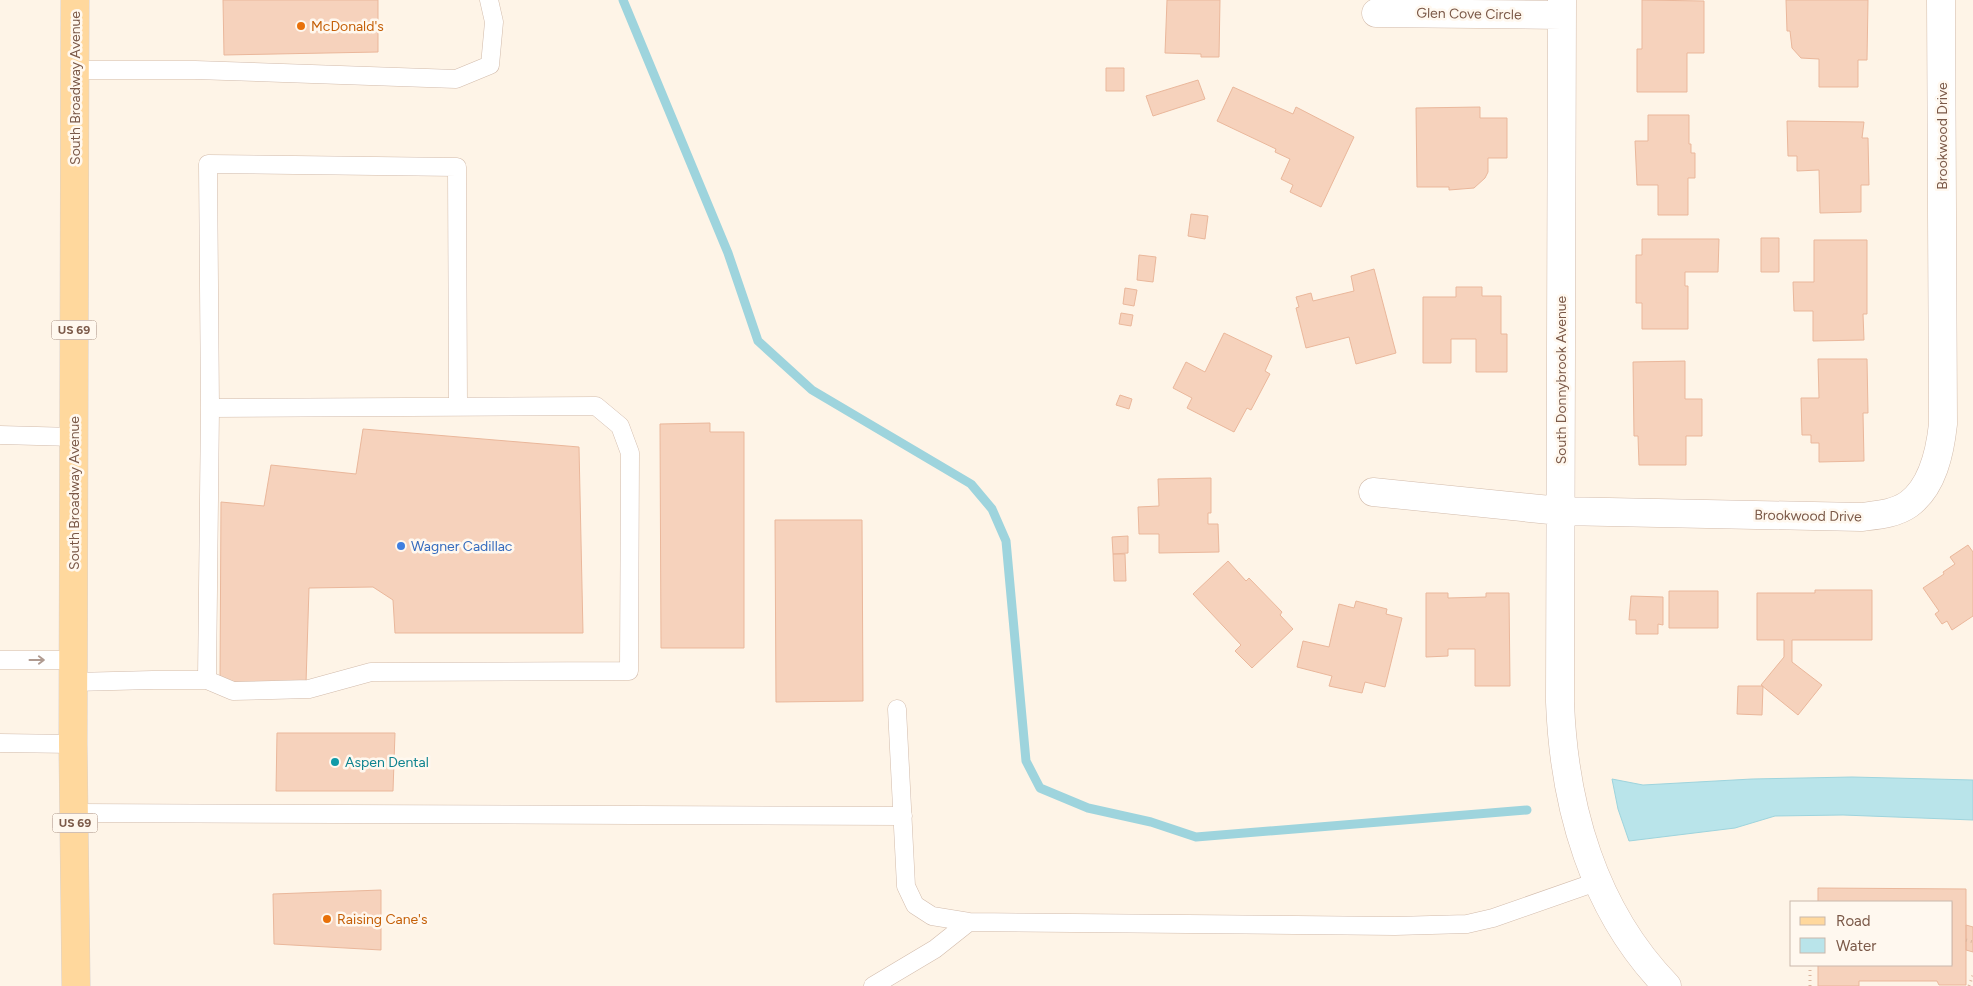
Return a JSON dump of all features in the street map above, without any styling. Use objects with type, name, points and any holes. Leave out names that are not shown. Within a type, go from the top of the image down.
[{"type":"main road","name":"South Broadway Avenue","points":[[75,0],[73,744],[76,986]]},
{"type":"street","name":"Brookwood Drive","points":[[1374,492],[1560,511],[1861,517],[1894,511],[1909,504],[1930,477],[1937,460],[1943,424],[1942,0]]},
{"type":"street","name":"South Donnybrook Avenue","points":[[1562,8],[1560,702],[1563,760],[1579,830],[1615,918],[1636,948],[1667,986]]},
{"type":"street","name":"Glen Cove Circle","points":[[1376,13],[1562,8]]},
{"type":"lane","points":[[75,70],[194,70],[456,78],[490,65],[494,22],[490,0]]},
{"type":"lane","points":[[207,680],[210,408],[208,164],[457,167],[458,406]]},
{"type":"lane","points":[[0,660],[153,680],[207,680],[233,692],[309,690],[371,672],[630,670],[630,453],[620,426],[596,406],[210,408]]},
{"type":"lane","points":[[0,435],[74,437]]},
{"type":"lane","points":[[897,710],[906,886],[915,905],[932,916],[969,922],[1395,926],[1467,924],[1493,918],[1599,881]]},
{"type":"lane","points":[[0,742],[73,744]]},
{"type":"lane","points":[[75,813],[902,816]]},
{"type":"lane","points":[[873,986],[935,948],[969,922]]},
{"type":"path","points":[[1966,940],[1973,942]]},
{"type":"path","points":[[1810,966],[1810,986]]},
{"type":"path","points":[[1969,986],[1973,975]]},
{"type":"water","points":[[1852,777],[1973,780],[1973,820],[1843,815],[1775,816],[1735,828],[1629,841],[1618,809],[1612,779],[1643,785],[1752,779]]},
{"type":"building","name":"McDonald's","points":[[223,0],[378,0],[378,52],[224,55]]},
{"type":"building","points":[[1167,0],[1220,0],[1219,57],[1201,57],[1201,54],[1165,53]]},
{"type":"building","points":[[1642,0],[1704,1],[1704,53],[1687,53],[1687,92],[1637,92],[1637,49],[1642,49]]},
{"type":"building","points":[[1786,0],[1868,0],[1867,60],[1858,60],[1858,87],[1819,87],[1819,59],[1801,58],[1792,48],[1790,31],[1787,31]]},
{"type":"building","points":[[1106,68],[1124,68],[1124,91],[1106,91]]},
{"type":"building","points":[[1198,80],[1205,99],[1153,116],[1146,96]]},
{"type":"building","points":[[1233,87],[1293,114],[1296,107],[1354,137],[1321,207],[1290,192],[1293,185],[1281,179],[1290,159],[1275,152],[1276,149],[1217,121]]},
{"type":"building","points":[[1480,107],[1480,118],[1507,118],[1507,158],[1488,158],[1488,172],[1485,178],[1474,188],[1449,190],[1449,187],[1417,187],[1416,108]]},
{"type":"building","points":[[1648,115],[1689,115],[1689,144],[1691,144],[1691,153],[1695,153],[1695,178],[1688,178],[1688,215],[1658,215],[1658,185],[1637,185],[1635,141],[1648,141]]},
{"type":"building","points":[[1787,121],[1864,122],[1862,138],[1868,138],[1869,185],[1861,185],[1861,212],[1820,213],[1819,170],[1797,171],[1797,156],[1788,156]]},
{"type":"building","points":[[1191,214],[1208,216],[1205,239],[1188,236]]},
{"type":"building","points":[[1761,238],[1779,238],[1779,272],[1761,272]]},
{"type":"building","points":[[1642,239],[1719,239],[1718,272],[1685,272],[1685,286],[1688,286],[1688,329],[1642,329],[1642,303],[1636,303],[1636,255],[1642,255]]},
{"type":"building","points":[[1814,240],[1867,240],[1867,314],[1863,314],[1864,340],[1813,341],[1813,311],[1794,311],[1793,282],[1814,282]]},
{"type":"building","points":[[1139,255],[1156,257],[1153,282],[1137,280]]},
{"type":"building","points":[[1374,269],[1396,353],[1356,364],[1349,337],[1306,348],[1296,308],[1299,307],[1296,297],[1311,293],[1313,301],[1354,291],[1351,276]]},
{"type":"building","points":[[1456,287],[1482,287],[1482,296],[1501,296],[1501,334],[1507,334],[1507,372],[1476,372],[1476,339],[1451,339],[1451,363],[1423,363],[1423,297],[1456,297]]},
{"type":"building","points":[[1125,288],[1137,290],[1134,306],[1123,304]]},
{"type":"building","points":[[1121,313],[1133,315],[1131,326],[1119,324]]},
{"type":"building","points":[[1224,333],[1272,356],[1265,371],[1270,374],[1251,410],[1247,408],[1234,432],[1187,408],[1192,398],[1173,388],[1186,362],[1205,372]]},
{"type":"building","points":[[1818,359],[1867,359],[1868,413],[1863,413],[1864,461],[1819,462],[1819,443],[1811,443],[1811,435],[1802,435],[1801,398],[1819,398]]},
{"type":"building","points":[[1685,361],[1685,399],[1702,399],[1702,436],[1686,436],[1686,465],[1639,465],[1638,436],[1634,436],[1633,362]]},
{"type":"building","points":[[1120,395],[1132,399],[1129,409],[1116,405]]},
{"type":"building","points":[[710,423],[710,432],[744,432],[744,648],[661,648],[660,424]]},
{"type":"building","name":"Wagner Cadillac","points":[[363,429],[579,447],[583,633],[395,633],[393,600],[373,587],[309,588],[306,683],[220,682],[221,502],[264,506],[271,465],[356,474]]},
{"type":"building","points":[[1211,478],[1211,513],[1208,513],[1208,524],[1218,524],[1219,552],[1159,553],[1159,534],[1139,534],[1138,507],[1159,506],[1158,479]]},
{"type":"building","points":[[775,520],[862,520],[863,701],[776,702]]},
{"type":"building","points":[[1128,536],[1128,553],[1113,554],[1112,537]]},
{"type":"building","points":[[1968,545],[1973,552],[1973,616],[1952,630],[1947,621],[1942,624],[1935,614],[1939,611],[1923,588],[1955,564],[1950,557]]},
{"type":"building","points":[[1113,554],[1125,554],[1126,581],[1114,581]]},
{"type":"building","points":[[1228,561],[1246,581],[1249,578],[1282,612],[1280,615],[1293,629],[1252,668],[1235,651],[1241,645],[1193,594]]},
{"type":"building","points":[[1815,590],[1872,590],[1872,640],[1792,640],[1792,662],[1822,685],[1798,715],[1761,685],[1784,657],[1784,640],[1757,640],[1757,593],[1815,593]]},
{"type":"building","points":[[1669,591],[1718,591],[1718,628],[1669,628]]},
{"type":"building","points":[[1426,593],[1448,593],[1448,598],[1486,597],[1486,593],[1509,593],[1510,686],[1475,686],[1475,649],[1448,649],[1448,656],[1426,657]]},
{"type":"building","points":[[1631,596],[1663,597],[1663,625],[1658,624],[1658,634],[1636,634],[1636,620],[1629,620]]},
{"type":"building","points":[[1356,601],[1387,609],[1386,614],[1402,618],[1385,687],[1365,682],[1362,693],[1329,686],[1332,676],[1297,667],[1303,641],[1329,647],[1339,604],[1354,608]]},
{"type":"building","points":[[1738,686],[1763,686],[1762,715],[1737,714]]},
{"type":"building","name":"Aspen Dental","points":[[277,733],[395,733],[393,791],[276,791]]},
{"type":"building","points":[[1818,888],[1966,889],[1966,985],[1939,985],[1937,981],[1859,981],[1859,986],[1818,986],[1818,966],[1953,966],[1953,901],[1818,901]]},
{"type":"building","name":"Raising Cane's","points":[[381,890],[381,950],[274,944],[273,894]]},
{"type":"building","points":[[1966,925],[1973,927],[1973,952],[1966,950]]},
{"type":"waterway","points":[[623,0],[728,253],[758,341],[812,390],[971,484],[992,509],[1006,541],[1026,761],[1040,788],[1088,808],[1151,822],[1196,837],[1527,810]]},
{"type":"place","name":"McDonald's","points":[[301,26]]},
{"type":"place","name":"Wagner Cadillac","points":[[401,546]]},
{"type":"place","name":"Aspen Dental","points":[[335,762]]},
{"type":"place","name":"Raising Cane's","points":[[327,919]]}]
